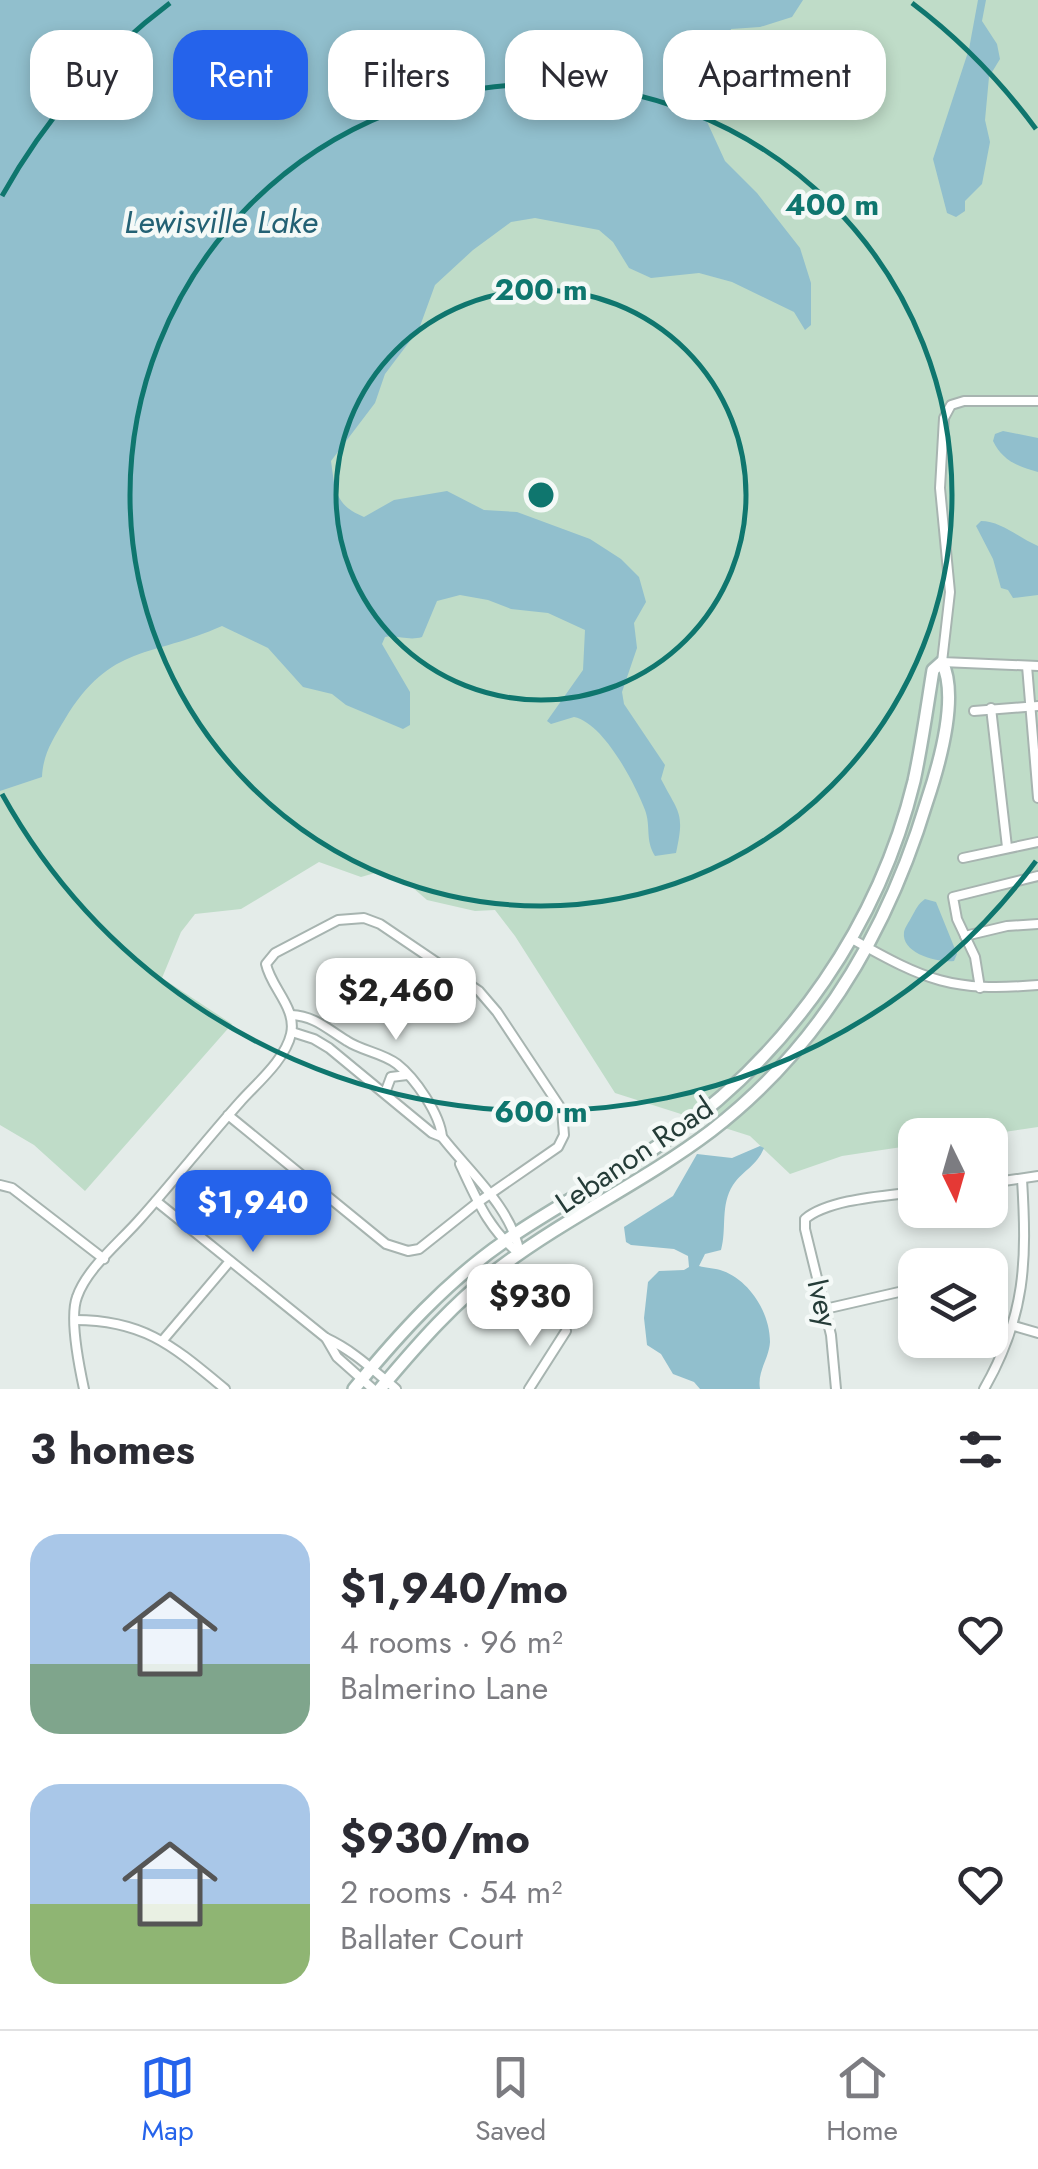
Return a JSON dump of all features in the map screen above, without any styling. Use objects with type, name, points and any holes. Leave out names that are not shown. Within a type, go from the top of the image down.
[{"type":"main road","name":"Lebanon Road","points":[[358,1384],[442,1293],[503,1242],[668,1139],[726,1094],[790,1027],[852,939],[894,844],[914,782],[933,670],[942,662],[950,678],[932,788],[905,871],[868,948],[823,1016],[774,1074],[714,1129],[520,1254],[446,1314],[384,1387]]},
{"type":"main road","points":[[914,782],[932,788]]},
{"type":"street","name":"Lebanon Road","points":[[942,662],[950,592],[940,509],[945,413],[959,401],[1038,402]]},
{"type":"street","points":[[942,662],[1038,666]]},
{"type":"street","points":[[1026,666],[1034,707],[1038,798]]},
{"type":"street","points":[[974,710],[1034,707]]},
{"type":"street","points":[[991,708],[1007,847]]},
{"type":"street","points":[[963,858],[1038,842]]},
{"type":"street","points":[[980,988],[975,957],[953,897],[1038,876]]},
{"type":"street","points":[[84,1389],[75,1320],[78,1294],[104,1259],[156,1201],[228,1116],[282,1054],[292,1032],[291,1015],[270,981],[266,964],[275,953],[338,920],[364,918],[380,924],[419,953],[460,976],[488,1002],[562,1110],[564,1136],[547,1157],[477,1202],[419,1249],[408,1252],[386,1244],[228,1116]]},
{"type":"street","points":[[965,936],[1007,926],[1038,924]]},
{"type":"street","points":[[852,939],[918,974],[947,984],[980,988],[1038,985]]},
{"type":"street","points":[[291,1015],[310,1017],[342,1038],[397,1064],[441,1127],[442,1137]]},
{"type":"street","points":[[292,1032],[314,1039],[442,1137],[500,1209],[516,1234],[520,1254]]},
{"type":"street","points":[[332,1052],[342,1038]]},
{"type":"street","points":[[384,1094],[391,1077],[408,1076]]},
{"type":"street","points":[[456,1155],[477,1202],[503,1242],[520,1254]]},
{"type":"street","points":[[1008,1181],[1038,1176]]},
{"type":"street","points":[[984,1389],[1014,1326],[1026,1262],[1022,1179]]},
{"type":"street","points":[[0,1186],[12,1188],[104,1259]]},
{"type":"street","name":"Ivey","points":[[836,1389],[826,1309],[805,1230],[806,1219],[815,1212],[847,1203],[898,1195]]},
{"type":"street","points":[[156,1201],[326,1338],[372,1367],[384,1387]]},
{"type":"street","points":[[488,1218],[500,1209]]},
{"type":"street","points":[[163,1340],[230,1261]]},
{"type":"street","points":[[826,1309],[898,1292]]},
{"type":"street","points":[[75,1320],[127,1324],[163,1340],[225,1389]]},
{"type":"street","points":[[1014,1326],[1038,1333]]},
{"type":"street","points":[[529,1389],[566,1331]]},
{"type":"street","points":[[326,1338],[332,1352],[358,1384],[384,1387]]},
{"type":"green space","points":[[466,0],[1038,0],[1038,1127],[1008,1131],[1008,1118],[898,1118],[898,1148],[842,1156],[790,1174],[750,1136],[615,1093],[495,910],[475,911],[427,900],[405,881],[375,873],[361,877],[319,862],[241,909],[195,914],[181,932],[162,978],[232,1024],[85,1191],[34,1145],[0,1125],[0,517],[358,120],[485,120],[485,30],[439,30]]},
{"type":"water","name":"Lewisville Lake","points":[[0,0],[803,0],[792,17],[760,27],[663,30],[663,120],[706,120],[725,161],[757,193],[800,248],[811,283],[811,325],[805,330],[794,312],[732,282],[699,273],[651,278],[629,268],[613,242],[599,230],[535,218],[511,222],[435,285],[419,329],[385,374],[375,403],[331,461],[342,502],[364,517],[394,500],[447,491],[484,510],[517,512],[590,539],[621,559],[639,577],[646,602],[634,623],[637,648],[622,692],[624,704],[665,765],[661,779],[680,821],[676,853],[655,856],[640,799],[617,756],[596,730],[574,717],[551,724],[547,721],[583,670],[585,630],[548,613],[511,609],[460,595],[437,601],[422,637],[385,637],[382,644],[410,692],[410,725],[403,729],[346,705],[332,694],[303,687],[268,648],[222,626],[134,656],[99,677],[82,694],[56,733],[42,777],[0,791]]},
{"type":"water","points":[[978,0],[986,0],[982,21],[997,44],[1000,59],[989,77],[985,120],[990,142],[982,184],[965,201],[965,211],[956,217],[947,213],[933,159],[969,49]]},
{"type":"water","points":[[1003,431],[1038,438],[1038,472],[1017,465],[1001,453],[993,441],[995,434]]},
{"type":"water","points":[[981,521],[1003,527],[1038,546],[1038,595],[1013,598],[1001,588],[993,559],[976,526]]},
{"type":"water","points":[[925,899],[936,902],[957,954],[954,961],[922,956],[905,940],[906,926]]},
{"type":"water","points":[[760,1146],[764,1148],[761,1154],[729,1193],[721,1250],[705,1254],[699,1266],[720,1270],[742,1282],[762,1309],[770,1342],[760,1389],[700,1389],[694,1382],[673,1374],[661,1354],[647,1345],[644,1318],[648,1282],[659,1271],[689,1267],[688,1256],[674,1249],[631,1245],[626,1242],[624,1227],[673,1196],[697,1154],[732,1158]]}]
